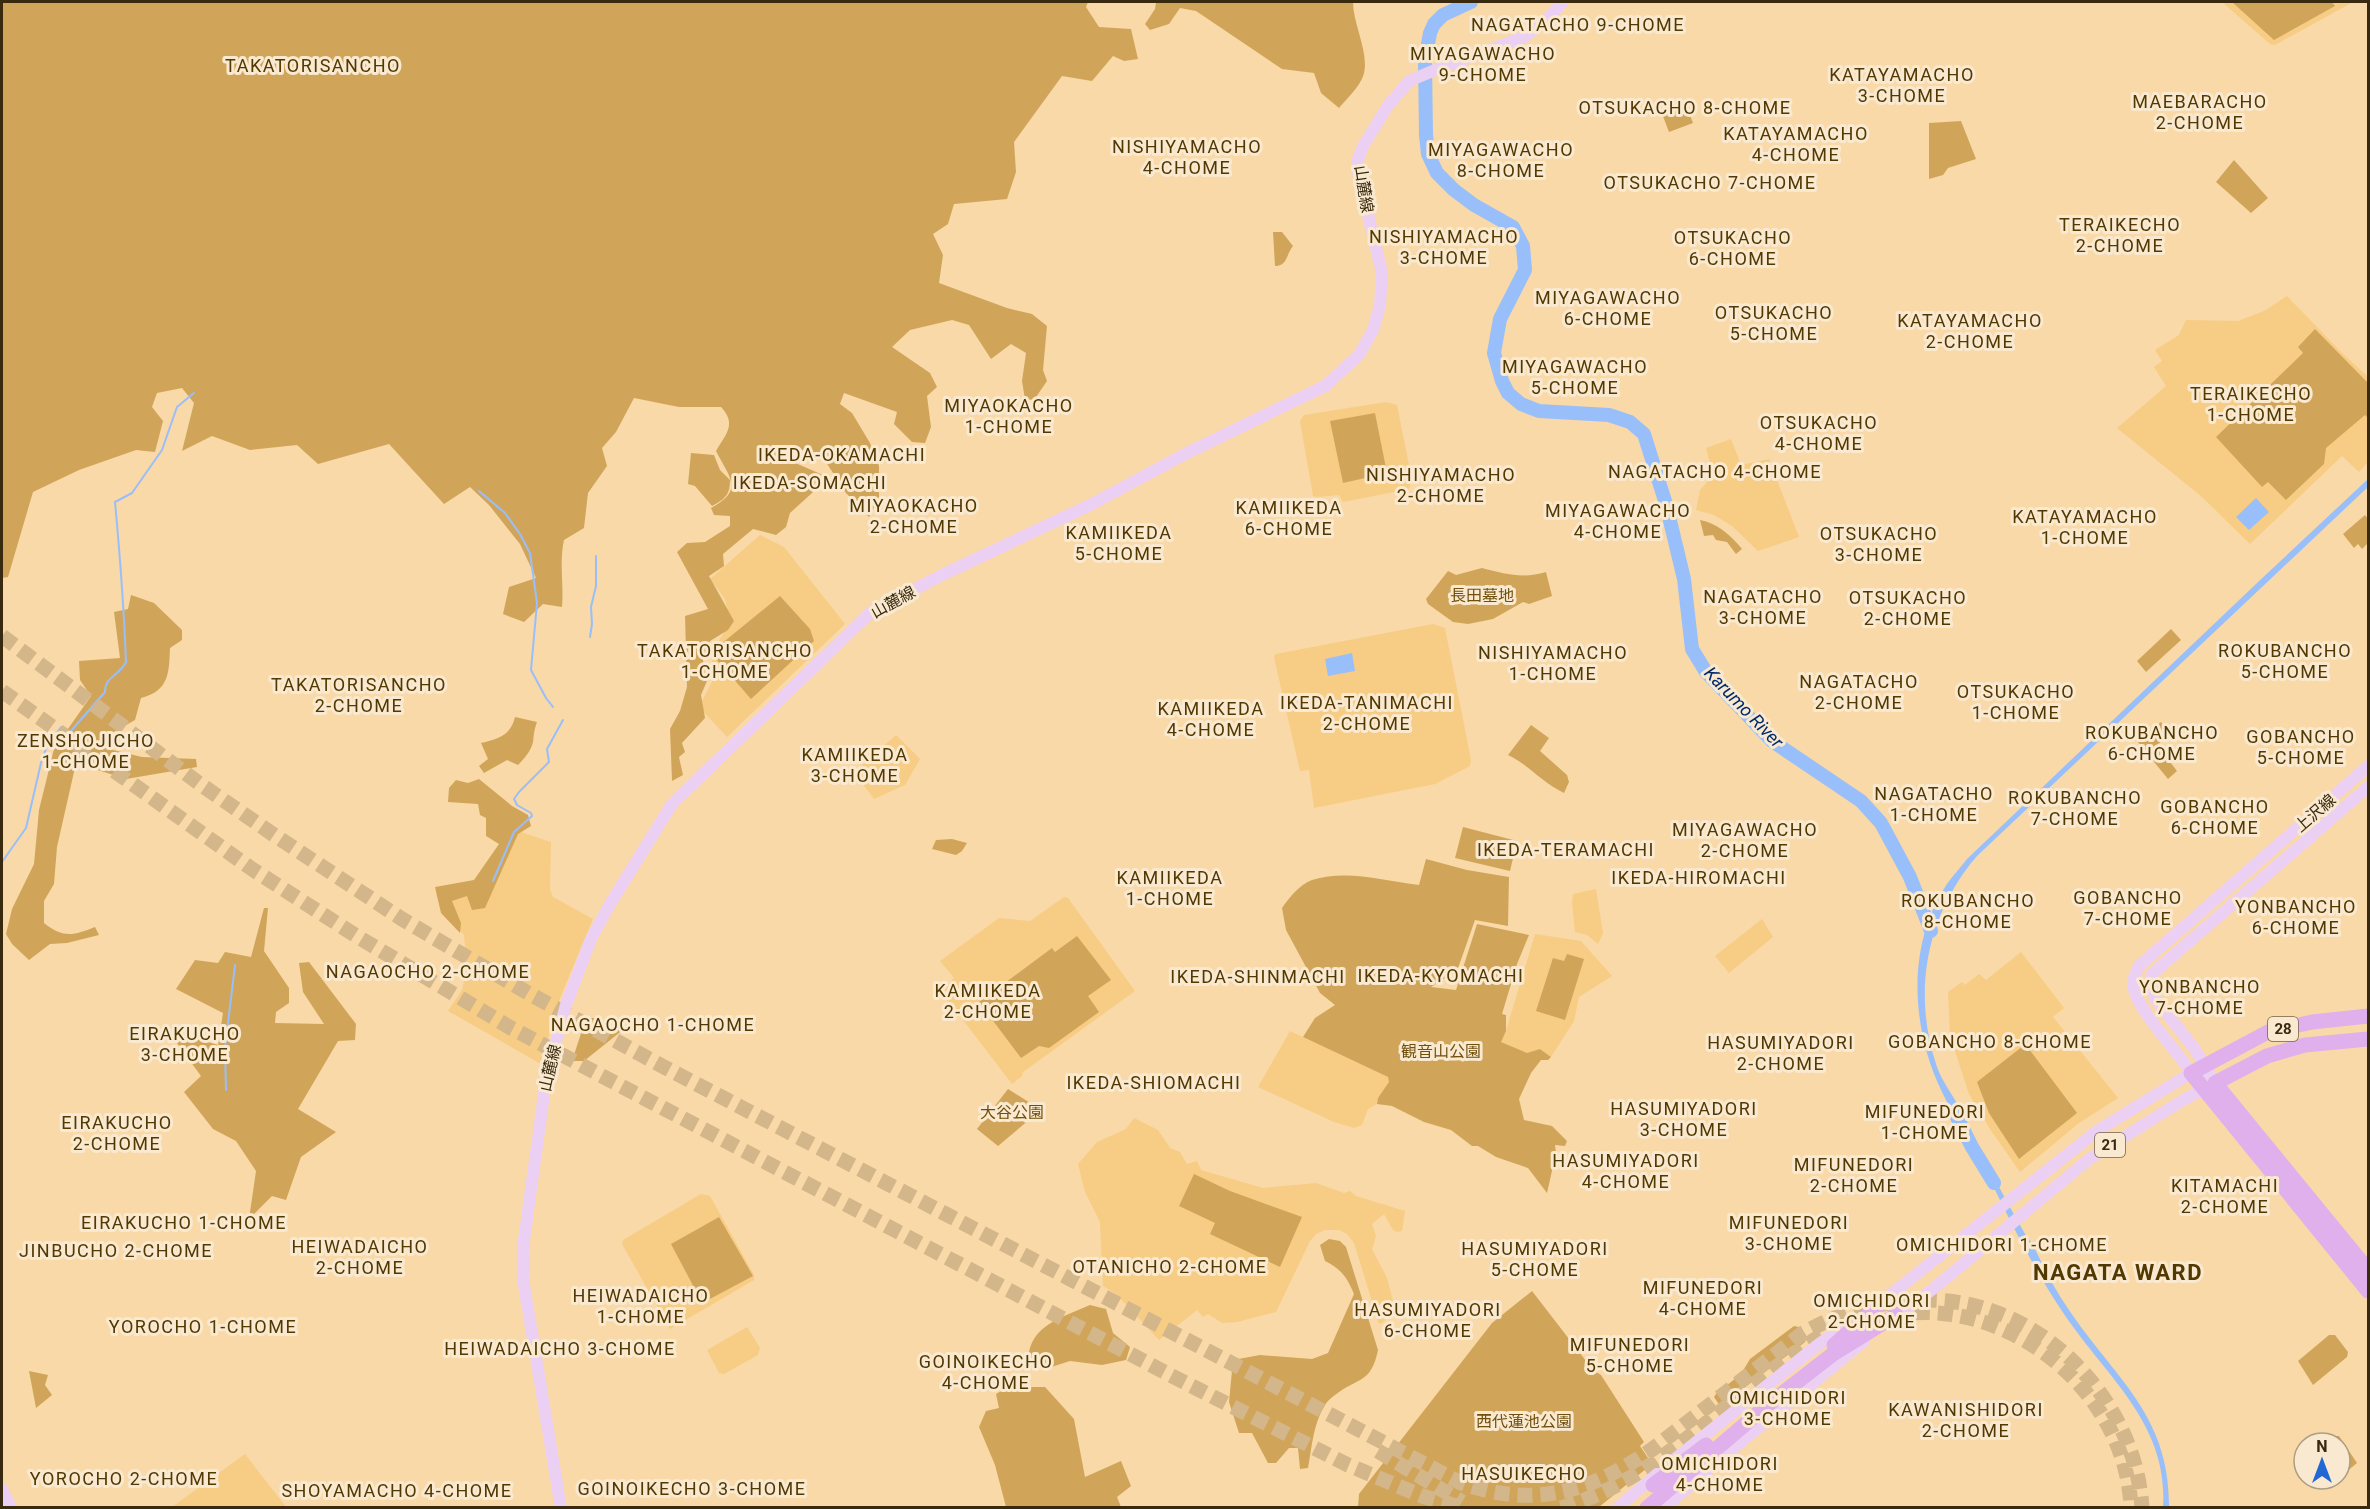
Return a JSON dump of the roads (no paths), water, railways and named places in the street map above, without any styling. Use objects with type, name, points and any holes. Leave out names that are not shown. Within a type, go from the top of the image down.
[{"type":"highway","name":"28","points":[[2198,1069],[2268,1032],[2312,1022],[2368,1016]]},
{"type":"highway","name":"28","points":[[2209,1085],[2267,1056],[2305,1045],[2368,1039]]},
{"type":"highway","points":[[2198,1069],[2368,1291]]},
{"type":"highway","points":[[2209,1085],[2368,1270]]},
{"type":"highway","points":[[1653,1485],[1829,1350],[1886,1299]]},
{"type":"highway","points":[[1647,1508],[1770,1403],[1833,1354],[1896,1315]]},
{"type":"main road","name":"山麓線","points":[[561,1508],[525,1285],[523,1246],[547,1073],[566,1005],[591,939],[610,904],[681,793],[871,612],[944,574],[1090,505],[1187,453],[1325,386],[1344,371],[1359,355],[1372,330],[1380,305],[1382,273],[1358,173],[1358,160],[1362,148],[1387,107],[1409,81],[1524,37],[1546,20],[1563,2]]},
{"type":"main road","name":"上沢線","points":[[2198,1069],[2182,1057],[2139,1002],[2133,984],[2139,966],[2368,766]]},
{"type":"main road","name":"上沢線","points":[[2198,1069],[2194,1048],[2156,1000],[2150,987],[2152,974],[2368,787]]},
{"type":"main road","name":"21","points":[[1617,1508],[1819,1344],[1886,1299],[2097,1131],[2198,1069]]},
{"type":"main road","name":"21","points":[[1664,1508],[1747,1437],[1896,1315],[1933,1289],[2089,1159],[2209,1085]]},
{"type":"main road","points":[[2,1490],[11,1508]]},
{"type":"water","points":[[2368,479],[2368,487],[1977,856],[1946,903],[1929,954],[1925,981],[1925,1009],[1929,1036],[1938,1069],[2058,1293],[2136,1399],[2150,1422],[2160,1446],[2167,1475],[2169,1507],[2163,1507],[2162,1477],[2156,1450],[2145,1425],[2050,1292],[2017,1234],[1974,1147],[1942,1092],[1924,1041],[1919,1014],[1919,960],[1934,908],[1947,884],[1967,859]]},
{"type":"water","points":[[2256,498],[2269,512],[2249,530],[2236,517]]},
{"type":"water","points":[[1352,653],[1355,671],[1328,676],[1325,659]]},
{"type":"waterway","name":"Karumo River","points":[[1471,2],[1443,15],[1434,24],[1430,33],[1425,61],[1426,135],[1428,154],[1437,173],[1474,205],[1513,227],[1523,246],[1525,270],[1500,319],[1494,353],[1502,381],[1508,393],[1521,404],[1539,411],[1609,415],[1630,422],[1644,434],[1666,504],[1684,579],[1692,649],[1706,672],[1772,741],[1861,801],[1881,823],[1910,877],[1931,931]]},
{"type":"waterway","points":[[2,862],[26,828],[47,746],[61,727],[70,732],[105,692],[107,683],[126,662],[115,502],[132,493],[162,450],[177,407],[194,393]]},
{"type":"waterway","points":[[479,491],[505,513],[530,553],[537,603],[531,670],[553,707]]},
{"type":"waterway","points":[[590,637],[591,607],[596,586],[596,556]]},
{"type":"waterway","points":[[493,881],[514,832],[532,816],[531,813],[517,805],[514,799],[549,762],[547,749],[563,720]]},
{"type":"waterway","points":[[226,1090],[225,1048],[235,965]]},
{"type":"waterway","points":[[1955,1113],[1994,1183]]},
{"type":"tunnel","points":[[2,636],[200,784],[274,835],[402,919],[528,993],[664,1067],[1461,1483],[1488,1491],[1514,1495],[1562,1492],[1585,1485],[1608,1476],[1654,1448],[1803,1333],[1837,1317],[1873,1306],[1929,1300],[1948,1301],[1986,1309],[2021,1324],[2053,1344],[2081,1370],[2105,1400],[2124,1434],[2136,1470],[2142,1508]]},
{"type":"tunnel","points":[[2,691],[252,869],[358,937],[511,1028],[1170,1375],[1348,1465],[1422,1496],[1463,1508]]},
{"type":"tunnel","points":[[1892,1315],[1940,1313],[1982,1322],[2016,1335],[2046,1355],[2074,1378],[2096,1406],[2114,1438],[2126,1472],[2131,1508]]},
{"type":"tunnel","points":[[1561,1508],[1588,1499],[1638,1473],[1685,1440],[1790,1356],[1831,1331]]},
{"type":"tunnel","points":[[1378,1451],[1462,1502]]},
{"type":"district","name":"NAGATACHO 9-CHOME","points":[[1578,24]]},
{"type":"district","name":"MIYAGAWACHO 9-CHOME","points":[[1483,63]]},
{"type":"district","name":"TAKATORISANCHO","points":[[313,65]]},
{"type":"district","name":"KATAYAMACHO 3-CHOME","points":[[1902,84]]},
{"type":"district","name":"OTSUKACHO 8-CHOME","points":[[1685,107]]},
{"type":"district","name":"MAEBARACHO 2-CHOME","points":[[2200,111]]},
{"type":"district","name":"KATAYAMACHO 4-CHOME","points":[[1796,143]]},
{"type":"district","name":"NISHIYAMACHO 4-CHOME","points":[[1187,156]]},
{"type":"district","name":"MIYAGAWACHO 8-CHOME","points":[[1501,159]]},
{"type":"district","name":"OTSUKACHO 7-CHOME","points":[[1710,182]]},
{"type":"district","name":"TERAIKECHO 2-CHOME","points":[[2120,234]]},
{"type":"district","name":"NISHIYAMACHO 3-CHOME","points":[[1444,246]]},
{"type":"district","name":"OTSUKACHO 6-CHOME","points":[[1733,247]]},
{"type":"district","name":"MIYAGAWACHO 6-CHOME","points":[[1608,307]]},
{"type":"district","name":"OTSUKACHO 5-CHOME","points":[[1774,322]]},
{"type":"district","name":"KATAYAMACHO 2-CHOME","points":[[1970,330]]},
{"type":"district","name":"MIYAGAWACHO 5-CHOME","points":[[1575,376]]},
{"type":"district","name":"TERAIKECHO 1-CHOME","points":[[2251,403]]},
{"type":"district","name":"MIYAOKACHO 1-CHOME","points":[[1009,415]]},
{"type":"district","name":"OTSUKACHO 4-CHOME","points":[[1819,432]]},
{"type":"district","name":"IKEDA-OKAMACHI","points":[[842,454]]},
{"type":"district","name":"NAGATACHO 4-CHOME","points":[[1715,471]]},
{"type":"district","name":"IKEDA-SOMACHI","points":[[810,482]]},
{"type":"district","name":"NISHIYAMACHO 2-CHOME","points":[[1441,484]]},
{"type":"district","name":"MIYAOKACHO 2-CHOME","points":[[914,515]]},
{"type":"district","name":"KAMIIKEDA 6-CHOME","points":[[1289,517]]},
{"type":"district","name":"MIYAGAWACHO 4-CHOME","points":[[1618,520]]},
{"type":"district","name":"KATAYAMACHO 1-CHOME","points":[[2085,526]]},
{"type":"district","name":"KAMIIKEDA 5-CHOME","points":[[1119,542]]},
{"type":"district","name":"OTSUKACHO 3-CHOME","points":[[1879,543]]},
{"type":"district","name":"NAGATACHO 3-CHOME","points":[[1763,606]]},
{"type":"district","name":"OTSUKACHO 2-CHOME","points":[[1908,607]]},
{"type":"district","name":"TAKATORISANCHO 1-CHOME","points":[[725,660]]},
{"type":"district","name":"ROKUBANCHO 5-CHOME","points":[[2285,660]]},
{"type":"district","name":"NISHIYAMACHO 1-CHOME","points":[[1553,662]]},
{"type":"district","name":"NAGATACHO 2-CHOME","points":[[1859,691]]},
{"type":"district","name":"TAKATORISANCHO 2-CHOME","points":[[359,694]]},
{"type":"district","name":"OTSUKACHO 1-CHOME","points":[[2016,701]]},
{"type":"district","name":"IKEDA-TANIMACHI 2-CHOME","points":[[1367,712]]},
{"type":"district","name":"KAMIIKEDA 4-CHOME","points":[[1211,718]]},
{"type":"district","name":"ROKUBANCHO 6-CHOME","points":[[2152,742]]},
{"type":"district","name":"GOBANCHO 5-CHOME","points":[[2301,746]]},
{"type":"district","name":"ZENSHOJICHO 1-CHOME","points":[[86,750]]},
{"type":"district","name":"KAMIIKEDA 3-CHOME","points":[[855,764]]},
{"type":"district","name":"NAGATACHO 1-CHOME","points":[[1934,803]]},
{"type":"district","name":"ROKUBANCHO 7-CHOME","points":[[2075,807]]},
{"type":"district","name":"GOBANCHO 6-CHOME","points":[[2215,816]]},
{"type":"district","name":"MIYAGAWACHO 2-CHOME","points":[[1745,839]]},
{"type":"district","name":"IKEDA-TERAMACHI","points":[[1566,849]]},
{"type":"district","name":"IKEDA-HIROMACHI","points":[[1699,877]]},
{"type":"district","name":"KAMIIKEDA 1-CHOME","points":[[1170,887]]},
{"type":"district","name":"GOBANCHO 7-CHOME","points":[[2128,907]]},
{"type":"district","name":"ROKUBANCHO 8-CHOME","points":[[1968,910]]},
{"type":"district","name":"YONBANCHO 6-CHOME","points":[[2296,916]]},
{"type":"district","name":"NAGAOCHO 2-CHOME","points":[[428,971]]},
{"type":"district","name":"IKEDA-KYOMACHI","points":[[1441,975]]},
{"type":"district","name":"IKEDA-SHINMACHI","points":[[1258,976]]},
{"type":"district","name":"YONBANCHO 7-CHOME","points":[[2200,996]]},
{"type":"district","name":"KAMIIKEDA 2-CHOME","points":[[988,1000]]},
{"type":"district","name":"NAGAOCHO 1-CHOME","points":[[653,1024]]},
{"type":"district","name":"GOBANCHO 8-CHOME","points":[[1990,1041]]},
{"type":"district","name":"EIRAKUCHO 3-CHOME","points":[[185,1043]]},
{"type":"district","name":"HASUMIYADORI 2-CHOME","points":[[1781,1052]]},
{"type":"district","name":"IKEDA-SHIOMACHI","points":[[1154,1082]]},
{"type":"district","name":"HASUMIYADORI 3-CHOME","points":[[1684,1118]]},
{"type":"district","name":"MIFUNEDORI 1-CHOME","points":[[1925,1121]]},
{"type":"district","name":"EIRAKUCHO 2-CHOME","points":[[117,1132]]},
{"type":"district","name":"HASUMIYADORI 4-CHOME","points":[[1626,1170]]},
{"type":"district","name":"MIFUNEDORI 2-CHOME","points":[[1854,1174]]},
{"type":"district","name":"KITAMACHI 2-CHOME","points":[[2225,1195]]},
{"type":"district","name":"EIRAKUCHO 1-CHOME","points":[[184,1222]]},
{"type":"district","name":"MIFUNEDORI 3-CHOME","points":[[1789,1232]]},
{"type":"district","name":"OMICHIDORI 1-CHOME","points":[[2002,1244]]},
{"type":"district","name":"JINBUCHO 2-CHOME","points":[[116,1250]]},
{"type":"district","name":"HEIWADAICHO 2-CHOME","points":[[360,1256]]},
{"type":"district","name":"HASUMIYADORI 5-CHOME","points":[[1535,1258]]},
{"type":"district","name":"OTANICHO 2-CHOME","points":[[1170,1266]]},
{"type":"district","name":"NAGATA WARD","points":[[2118,1272]]},
{"type":"district","name":"MIFUNEDORI 4-CHOME","points":[[1703,1297]]},
{"type":"district","name":"HEIWADAICHO 1-CHOME","points":[[641,1305]]},
{"type":"district","name":"OMICHIDORI 2-CHOME","points":[[1872,1310]]},
{"type":"district","name":"HASUMIYADORI 6-CHOME","points":[[1428,1319]]},
{"type":"district","name":"YOROCHO 1-CHOME","points":[[203,1326]]},
{"type":"district","name":"HEIWADAICHO 3-CHOME","points":[[560,1348]]},
{"type":"district","name":"MIFUNEDORI 5-CHOME","points":[[1630,1354]]},
{"type":"district","name":"GOINOIKECHO 4-CHOME","points":[[986,1371]]},
{"type":"district","name":"OMICHIDORI 3-CHOME","points":[[1788,1407]]},
{"type":"district","name":"KAWANISHIDORI 2-CHOME","points":[[1966,1419]]},
{"type":"district","name":"HASUIKECHO","points":[[1524,1473]]},
{"type":"district","name":"OMICHIDORI 4-CHOME","points":[[1720,1473]]},
{"type":"district","name":"YOROCHO 2-CHOME","points":[[124,1478]]},
{"type":"district","name":"GOINOIKECHO 3-CHOME","points":[[692,1488]]},
{"type":"district","name":"SHOYAMACHO 4-CHOME","points":[[397,1490]]},
{"type":"park label","name":"長田墓地","points":[[1482,595]]},
{"type":"park label","name":"観音山公園","points":[[1441,1051]]},
{"type":"park label","name":"大谷公園","points":[[1012,1112]]},
{"type":"park label","name":"西代蓮池公園","points":[[1524,1421]]}]
